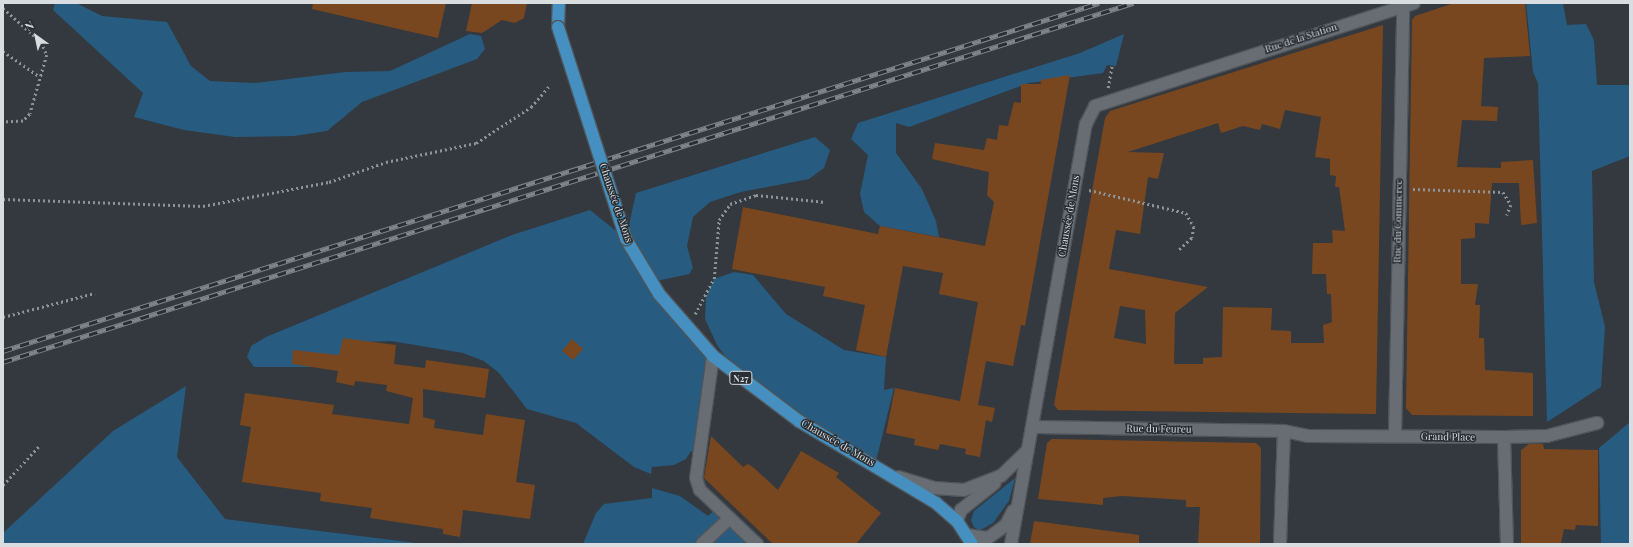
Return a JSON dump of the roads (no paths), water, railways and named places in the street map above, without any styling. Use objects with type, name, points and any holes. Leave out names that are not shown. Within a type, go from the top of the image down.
[{"type":"main road","name":"Chaussée de Mons","points":[[559,3],[558,27],[626,239],[681,321],[713,356],[799,421],[894,476],[957,521],[969,540]]},
{"type":"street","name":"Rue de la Station","points":[[1188,74],[1408,5]]},
{"type":"street","name":"Rue du Commerce","points":[[1395,436],[1399,189],[1408,5]]},
{"type":"street","name":"Chaussée de Mons","points":[[1011,544],[1034,427],[1086,124],[1095,106],[1188,74]]},
{"type":"street","points":[[713,356],[696,478],[700,490],[757,544]]},
{"type":"street","name":"Grand Place","points":[[1284,431],[1307,436],[1547,436],[1597,423]]},
{"type":"street","name":"Rue du Feureu","points":[[1034,427],[1284,431]]},
{"type":"street","points":[[1280,544],[1284,431]]},
{"type":"street","points":[[1504,437],[1507,544]]},
{"type":"street","name":"Chaussée de Mons","points":[[957,521],[961,510],[1010,470],[1029,449]]},
{"type":"street","name":"Chaussée de Mons","points":[[894,476],[934,488],[964,490],[1010,470]]},
{"type":"street","points":[[969,540],[988,538],[997,533],[1019,501]]},
{"type":"street","points":[[702,544],[730,518]]},
{"type":"railway","points":[[3,351],[1099,3]]},
{"type":"railway","points":[[3,362],[1133,3]]}]
